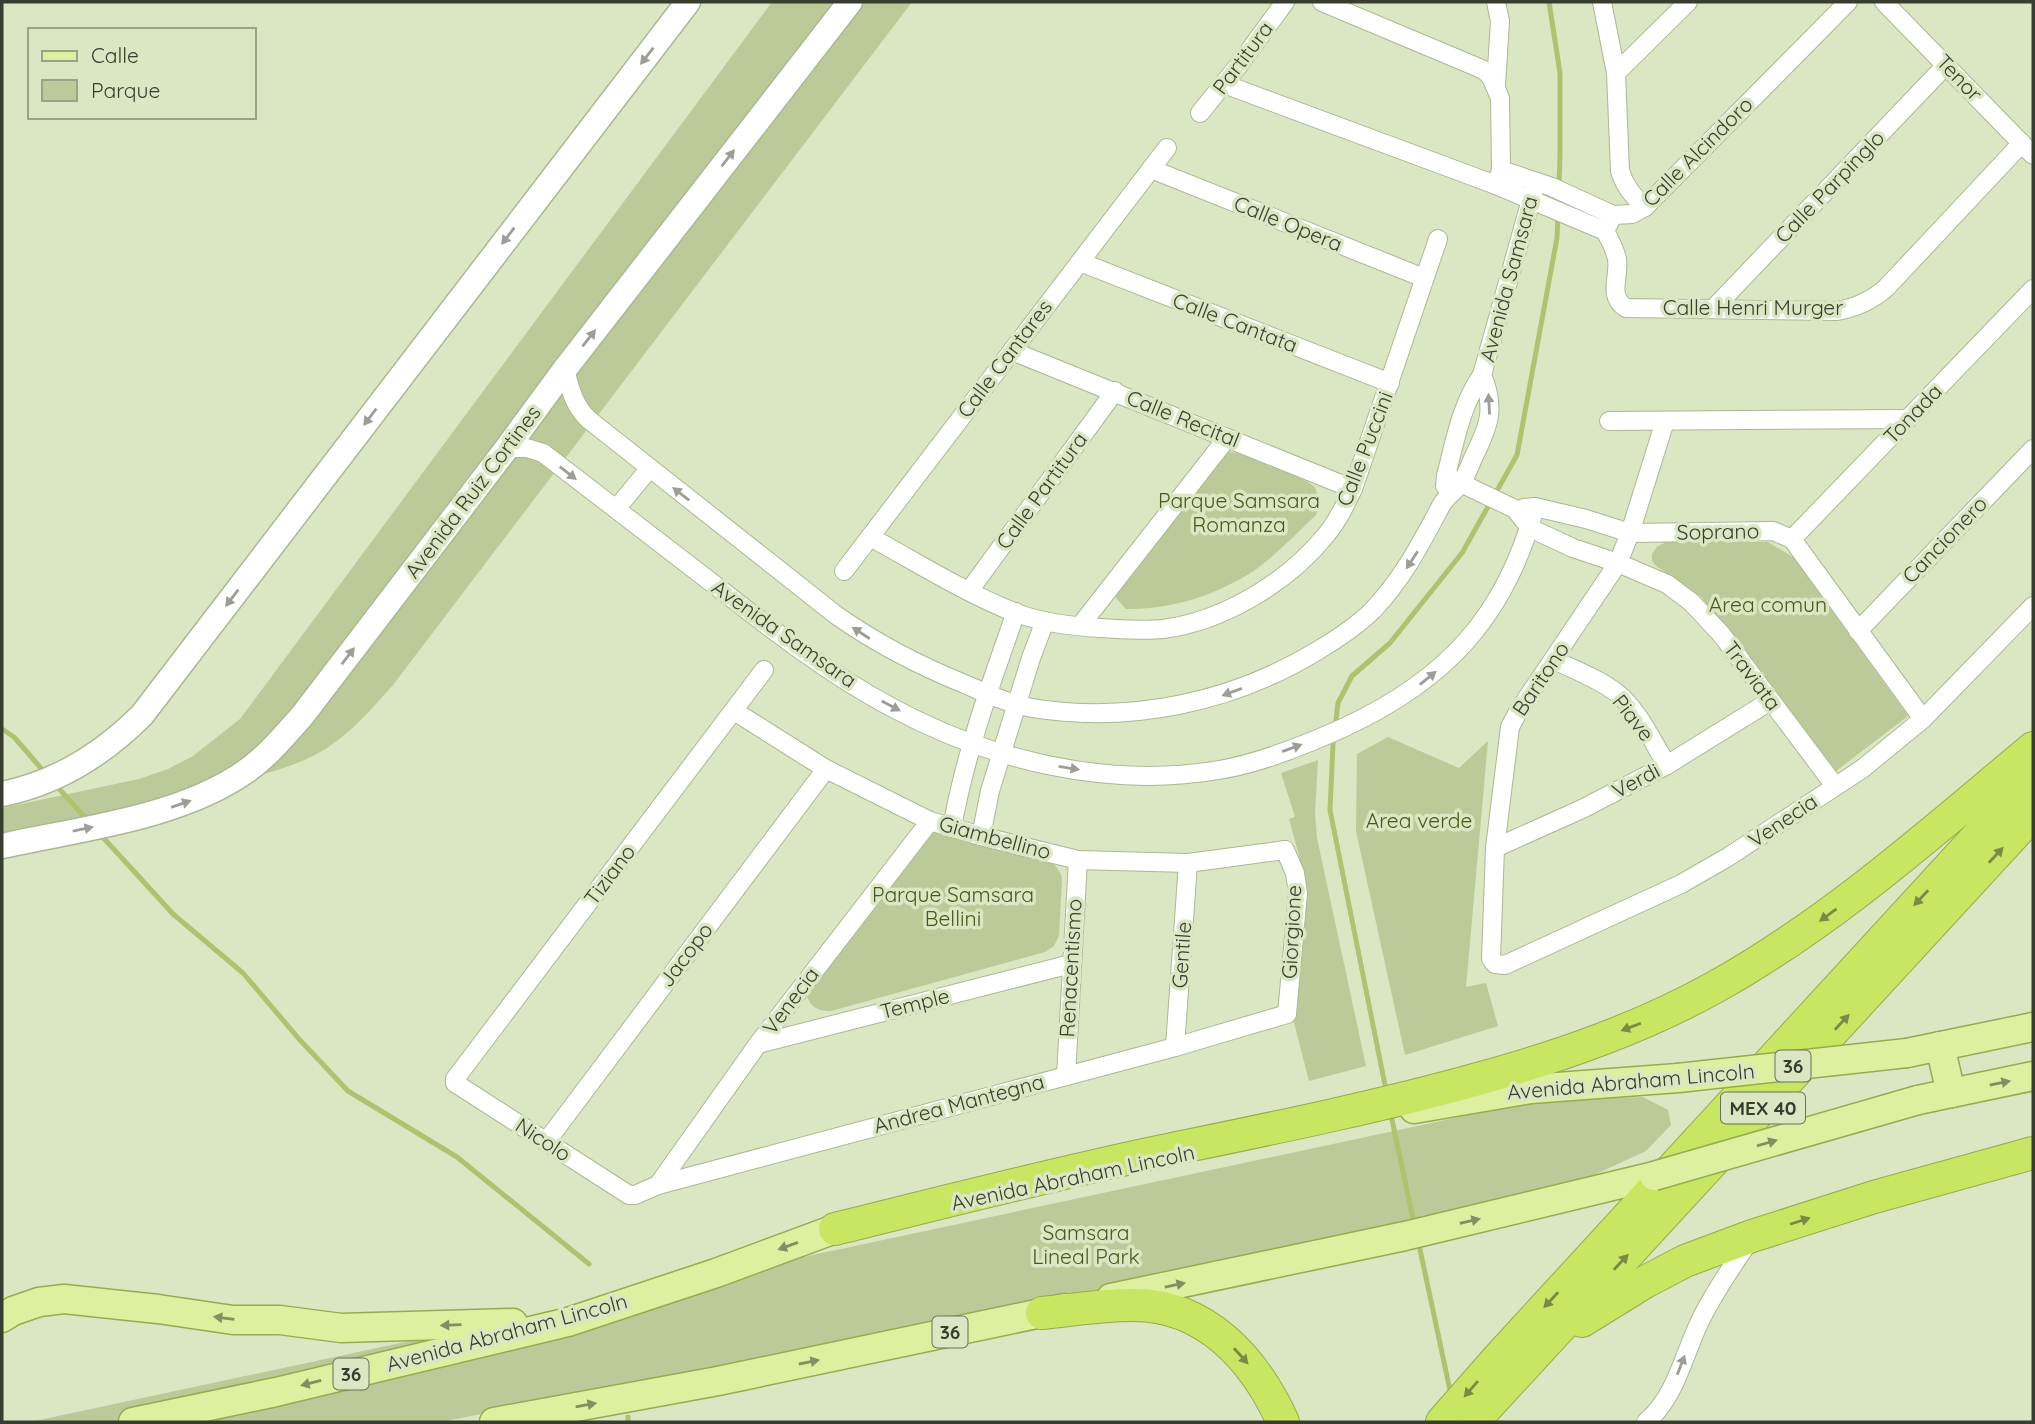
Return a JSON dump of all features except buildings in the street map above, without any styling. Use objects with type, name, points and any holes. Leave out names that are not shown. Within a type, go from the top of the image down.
[{"type":"highway","points":[[835,1229],[1098,1164],[1405,1100],[1567,1053],[1646,1022],[1716,986],[1808,929],[1855,895],[2033,748]]},
{"type":"highway","name":"MEX 40","points":[[1482,1412],[1513,1360],[2033,776]]},
{"type":"highway","name":"MEX 40","points":[[1442,1422],[1513,1360],[2033,814]]},
{"type":"highway","points":[[1513,1360],[1685,1261],[1752,1236],[1874,1197],[2033,1153]]},
{"type":"highway","points":[[1042,1313],[1134,1305],[1189,1315],[1221,1335],[1241,1356],[1264,1385],[1283,1422]]},
{"type":"main road","points":[[7,793],[60,775],[120,737],[142,715],[688,2]]},
{"type":"main road","name":"Avenida Ruiz Cortines","points":[[2,846],[144,816],[191,800],[246,772],[275,747],[302,716],[565,369],[850,2]]},
{"type":"main road","name":"Avenida Abraham Lincoln","points":[[133,1422],[276,1392],[568,1322],[716,1273],[835,1229],[1356,1119],[1531,1089],[1678,1079],[1907,1053],[2033,1027]]},
{"type":"main road","points":[[1940,1046],[1951,1093]]},
{"type":"main road","name":"36","points":[[494,1422],[718,1381],[1405,1236],[1654,1176],[1918,1100],[2033,1076]]},
{"type":"main road","points":[[2,1318],[39,1302],[64,1299],[233,1320],[280,1320],[341,1328],[568,1322]]},
{"type":"street","name":"Partitura","points":[[1200,113],[1285,2]]},
{"type":"street","points":[[1322,2],[1483,69],[1496,85],[1500,98],[1499,178]]},
{"type":"street","points":[[1496,2],[1500,21],[1496,85]]},
{"type":"street","points":[[1602,2],[1616,74],[1620,172],[1631,195],[1645,207]]},
{"type":"street","points":[[1616,74],[1688,2]]},
{"type":"street","name":"Calle Alcindoro","points":[[1609,223],[1645,207],[1847,2]]},
{"type":"street","name":"Tenor","points":[[1884,2],[2028,149]]},
{"type":"street","name":"Calle Parpinglo","points":[[1714,308],[1946,65]]},
{"type":"street","points":[[1224,84],[1499,178],[1544,185],[1584,202],[1609,223]]},
{"type":"street","name":"Calle Cantares","points":[[844,571],[1167,148]]},
{"type":"street","name":"Calle Henri Murger","points":[[1609,223],[1616,257],[1615,297],[1626,308],[1849,309],[1864,303],[1886,288],[2028,149]]},
{"type":"street","name":"Calle Opera","points":[[1151,169],[1424,278]]},
{"type":"street","points":[[1499,178],[1538,204],[1579,221],[1609,223]]},
{"type":"street","name":"Avenida Samsara","points":[[1453,480],[1462,413],[1482,375],[1544,185]]},
{"type":"street","name":"Calle Puccini","points":[[870,537],[969,591],[1016,612],[1045,621],[1140,630],[1174,627],[1215,615],[1251,597],[1278,581],[1306,556],[1326,536],[1339,517],[1353,489],[1438,239]]},
{"type":"street","name":"Calle Cantata","points":[[1080,262],[1390,383]]},
{"type":"street","name":"Tonada","points":[[1792,539],[2033,289]]},
{"type":"street","name":"Calle Recital","points":[[1012,351],[1353,489]]},
{"type":"street","name":"Avenida Samsara","points":[[565,369],[571,395],[580,411],[649,469],[865,635],[922,666],[1016,704],[1065,711],[1110,712],[1150,709],[1211,698],[1240,689],[1273,675],[1329,644],[1371,612],[1409,565],[1453,480],[1485,433],[1490,404],[1482,375]]},
{"type":"street","name":"Calle Partitura","points":[[969,591],[1115,391]]},
{"type":"street","points":[[1609,421],[1908,419]]},
{"type":"street","name":"Baritono","points":[[1491,959],[1494,848],[1510,727],[1518,710],[1618,563],[1665,421]]},
{"type":"street","points":[[1080,626],[1227,438]]},
{"type":"street","name":"Avenida Samsara","points":[[507,448],[527,448],[543,453],[800,651],[891,707],[971,744],[1002,755],[1063,768],[1136,776],[1217,771],[1268,757],[1339,730],[1393,703],[1414,689],[1470,638],[1499,596],[1521,551],[1535,507]]},
{"type":"street","name":"Cancionero","points":[[1858,631],[2033,449]]},
{"type":"street","points":[[616,509],[649,469]]},
{"type":"street","points":[[1453,480],[1515,509],[1530,527]]},
{"type":"street","points":[[1515,509],[1535,507]]},
{"type":"street","name":"Soprano","points":[[1535,507],[1630,533],[1773,530],[1792,539]]},
{"type":"street","name":"Traviata","points":[[1530,527],[1573,548],[1667,584],[1691,602],[1721,634],[1835,786]]},
{"type":"street","points":[[1792,539],[1923,719]]},
{"type":"street","name":"Venecia","points":[[1491,959],[1495,964],[1505,965],[1681,884],[1728,857],[1862,769],[1923,719],[2033,606]]},
{"type":"street","points":[[951,828],[971,744],[1016,612]]},
{"type":"street","points":[[981,836],[988,797],[1045,621]]},
{"type":"street","name":"Piave","points":[[1554,660],[1617,694],[1633,710],[1667,765]]},
{"type":"street","name":"Tiziano","points":[[455,1079],[764,670]]},
{"type":"street","name":"Verdi","points":[[1494,848],[1582,809],[1667,765],[1770,701]]},
{"type":"street","name":"Giambellino","points":[[734,711],[826,769],[930,821],[981,836],[1078,860],[1188,863],[1284,850]]},
{"type":"street","name":"Jacopo","points":[[546,1142],[826,769]]},
{"type":"street","name":"Venecia","points":[[658,1185],[758,1044],[930,821]]},
{"type":"street","name":"Giorgione","points":[[1284,850],[1295,873],[1298,893],[1285,1016]]},
{"type":"street","name":"Renacentismo","points":[[1066,1076],[1078,860]]},
{"type":"street","name":"Gentile","points":[[1175,1048],[1188,863]]},
{"type":"street","name":"Temple","points":[[758,1044],[1071,964]]},
{"type":"street","name":"Andrea Mantegna","points":[[635,1195],[658,1185],[1175,1048],[1285,1016]]},
{"type":"street","name":"Nicolo","points":[[455,1079],[455,1083],[546,1142],[629,1195],[635,1195]]},
{"type":"street","points":[[1646,1422],[1666,1401],[1701,1318],[1752,1236]]},
{"type":"green space","points":[[772,2],[912,2],[393,685],[375,705],[336,742],[313,756],[285,767],[179,798],[2,835],[2,808],[139,779],[168,769],[193,756],[240,719]]},
{"type":"green space","name":"Parque Samsara Romanza","points":[[1227,451],[1242,454],[1315,487],[1320,505],[1316,515],[1263,564],[1225,587],[1177,604],[1126,609],[1116,598],[1115,591]]},
{"type":"green space","name":"Area comun","points":[[1665,542],[1768,542],[1793,557],[1908,716],[1836,771],[1701,597],[1652,561],[1652,554]]},
{"type":"green space","name":"Area verde","points":[[1388,737],[1459,768],[1488,741],[1466,987],[1486,983],[1498,1026],[1405,1055],[1356,831],[1357,754]]},
{"type":"green space","points":[[1318,760],[1315,812],[1317,838],[1366,1066],[1309,1081],[1293,1019],[1300,859],[1289,819],[1295,817],[1281,773]]},
{"type":"green space","name":"Parque Samsara Bellini","points":[[935,832],[1054,864],[1062,880],[1059,936],[1054,946],[1045,952],[831,1011],[815,1007],[806,993],[930,833]]},
{"type":"green space","name":"Samsara Lineal Park","points":[[1643,1097],[1668,1110],[1671,1125],[1646,1151],[1583,1180],[1082,1295],[441,1422],[30,1422],[1539,1100]]},
{"type":"waterway","points":[[1386,1090],[1330,810],[1338,703],[1352,676],[1390,643],[1462,553],[1517,455],[1557,238],[1560,73],[1549,2]]},
{"type":"waterway","points":[[2,729],[14,737],[46,774]]},
{"type":"waterway","points":[[55,784],[88,821]]},
{"type":"waterway","points":[[99,833],[173,914],[243,973],[348,1091],[457,1157],[589,1264]]},
{"type":"waterway","points":[[1390,1110],[1414,1224]]},
{"type":"waterway","points":[[1418,1240],[1451,1395]]},
{"type":"waterway","points":[[628,1417],[628,1422]]}]
